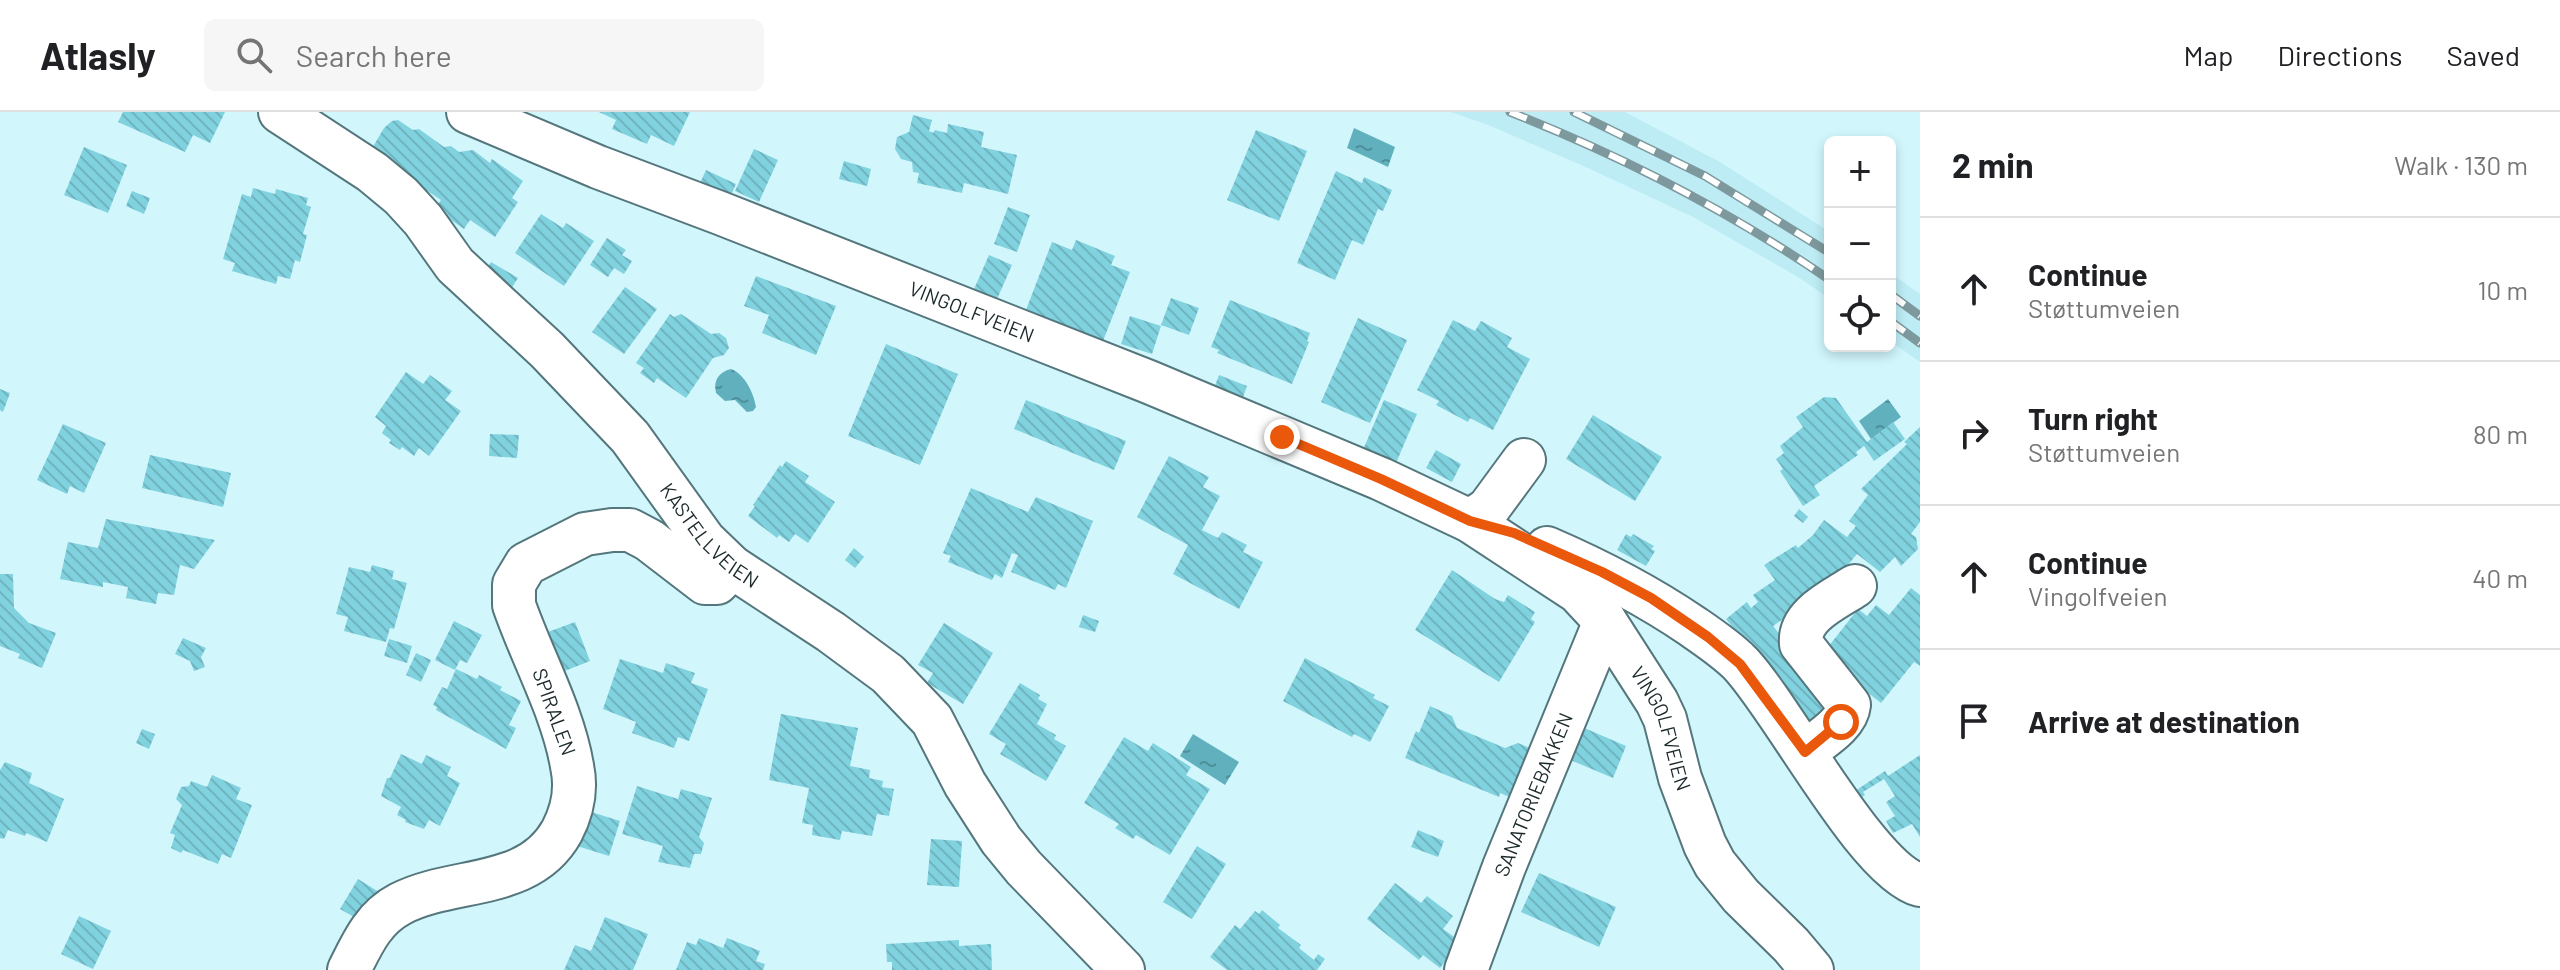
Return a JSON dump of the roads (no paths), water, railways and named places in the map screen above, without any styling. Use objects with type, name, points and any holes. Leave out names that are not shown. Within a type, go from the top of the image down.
[{"type":"street","name":"KASTELLVEIEN","points":[[280,112],[372,172],[401,196],[423,220],[455,265],[547,350],[630,437],[704,540],[732,567],[888,674],[932,720],[965,784],[1001,840],[1123,970]]},
{"type":"street","name":"VINGOLFVEIEN","points":[[468,112],[598,167],[1149,382],[1381,479],[1470,521],[1578,592],[1605,621],[1665,719],[1680,778],[1715,864],[1741,896],[1812,970]]},
{"type":"street","points":[[1470,521],[1488,509],[1524,460]]},
{"type":"street","points":[[1470,521],[1514,533],[1602,572],[1651,598],[1708,637],[1740,664],[1866,838],[1900,874],[1920,885]]},
{"type":"street","name":"SPIRALEN","points":[[349,970],[371,927],[398,905],[421,895],[511,873],[534,863],[551,849],[564,827],[574,795],[572,764],[560,722],[514,605],[514,584],[526,564],[585,534],[630,530],[649,540],[705,583],[717,583],[732,567]]},
{"type":"street","points":[[1805,752],[1841,722],[1849,705],[1801,644],[1800,634],[1805,623],[1816,612],[1855,586]]},
{"type":"street","name":"SANATORIEBAKKEN","points":[[1466,970],[1504,867],[1605,621]]},
{"type":"water","points":[[1354,128],[1395,147],[1388,167],[1347,148]]},
{"type":"water","points":[[731,369],[741,375],[748,385],[756,407],[753,411],[747,412],[735,400],[725,401],[716,393],[718,377]]},
{"type":"water","points":[[1888,399],[1901,417],[1871,439],[1859,421]]},
{"type":"water","points":[[1193,734],[1239,762],[1225,785],[1180,756]]},
{"type":"railway","points":[[1510,112],[1593,147],[1675,187],[1754,231],[1824,276]]},
{"type":"railway","points":[[1574,112],[1705,176],[1824,249]]},
{"type":"railway","points":[[1896,298],[1920,316]]},
{"type":"railway","points":[[1896,325],[1920,343]]}]
